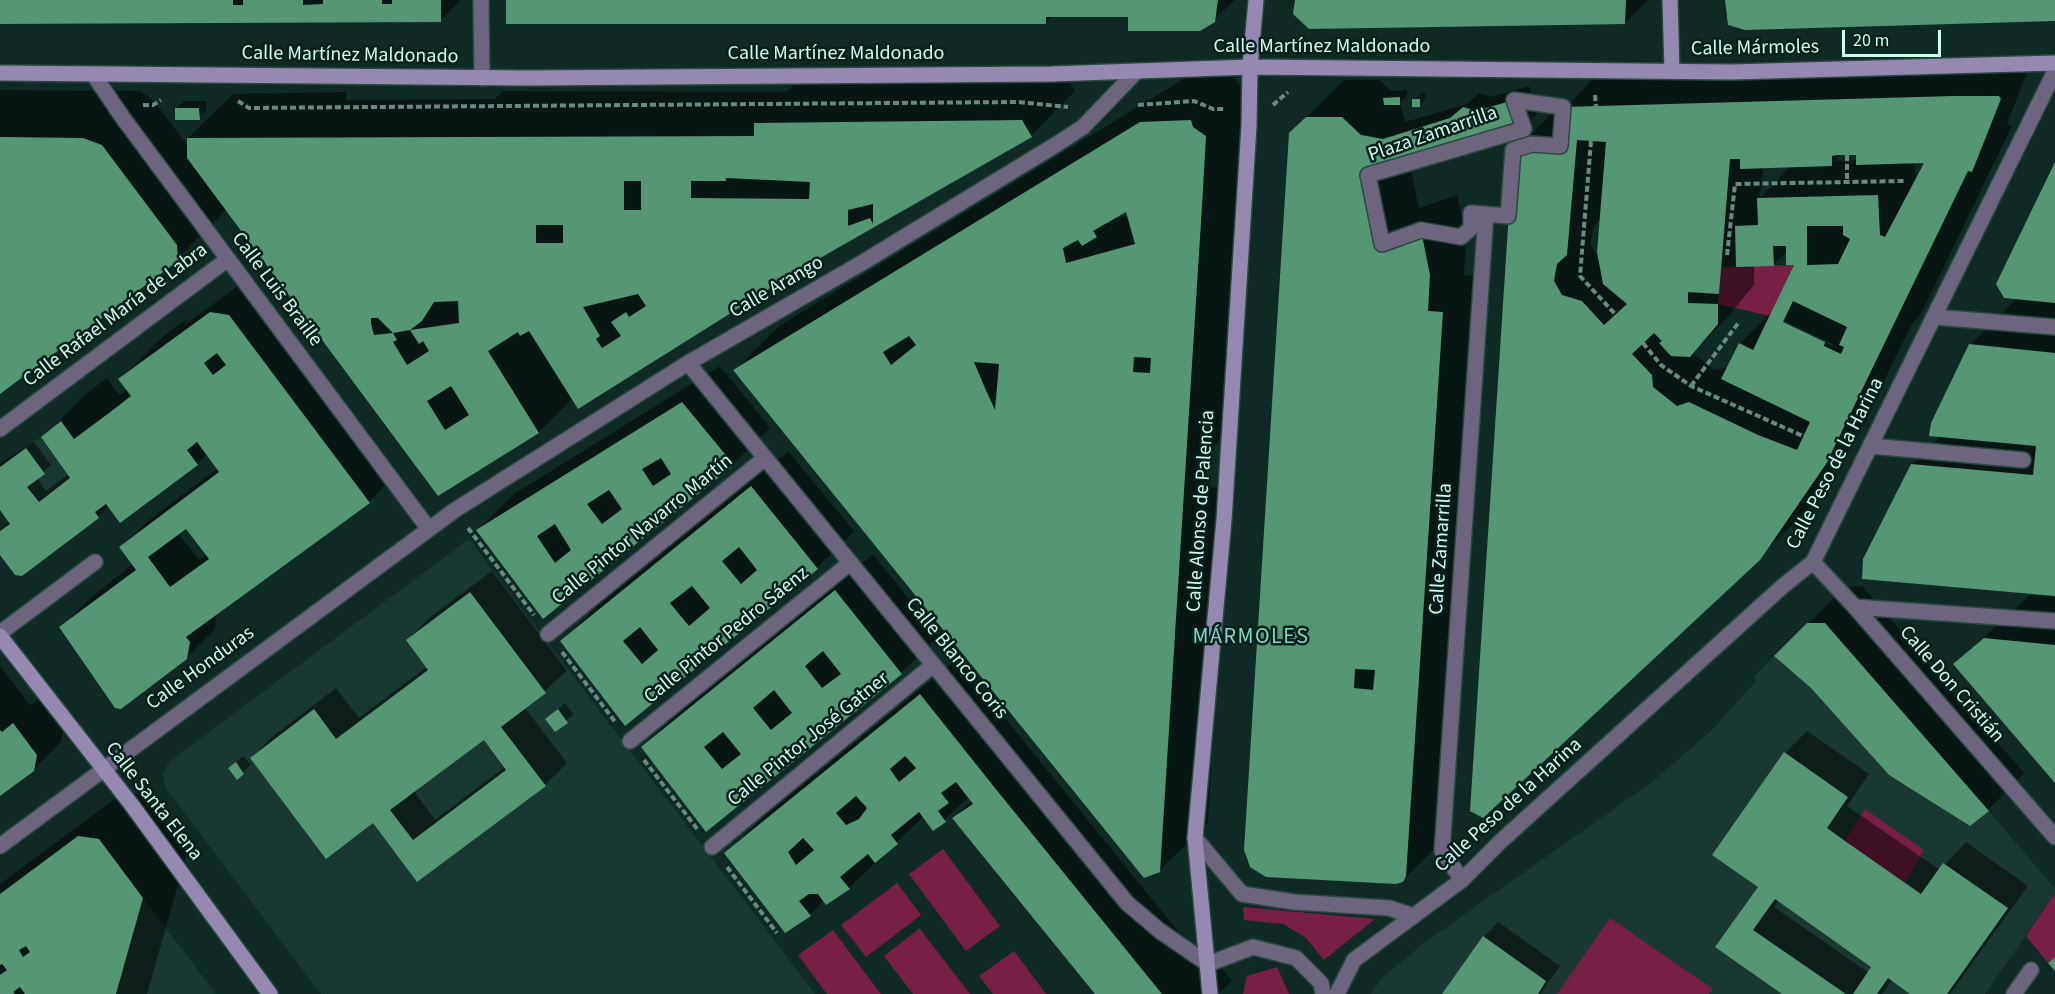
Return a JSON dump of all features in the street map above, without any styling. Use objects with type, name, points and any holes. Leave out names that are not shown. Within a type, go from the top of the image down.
[{"type":"main road","name":"Calle Alonso de Palencia","points":[[1210,994],[1195,838],[1224,520],[1249,126],[1250,67],[1256,0]]},
{"type":"main road","points":[[1670,0],[1672,71]]},
{"type":"main road","name":"Calle Mármoles","points":[[1672,71],[2055,63]]},
{"type":"main road","name":"Calle Martínez Maldonado","points":[[0,73],[482,78],[1136,72],[1250,67],[1672,71]]},
{"type":"main road","name":"Calle Santa Elena","points":[[0,634],[103,771],[131,804],[270,994]]},
{"type":"street","points":[[481,0],[482,78]]},
{"type":"street","name":"Calle Peso de la Harina","points":[[1337,994],[1354,960],[1462,880],[1510,833],[1813,562],[2055,71]]},
{"type":"street","name":"Calle Arango","points":[[428,528],[688,363],[860,264],[1057,144],[1083,126],[1136,72]]},
{"type":"street","name":"Calle Luis Braille","points":[[93,74],[228,260],[428,528]]},
{"type":"street","name":"Plaza Zamarrilla","points":[[1515,100],[1563,107],[1560,146],[1532,144],[1513,150],[1508,216],[1486,214],[1471,213],[1471,228],[1461,237],[1421,230],[1382,243],[1368,175],[1524,129],[1515,100]]},
{"type":"street","name":"Calle Zamarrilla","points":[[1462,880],[1442,851],[1486,214]]},
{"type":"street","name":"Calle Rafael María de Labra","points":[[0,429],[228,260]]},
{"type":"street","points":[[1935,317],[2055,327]]},
{"type":"street","name":"Calle Blanco Coris","points":[[688,363],[1127,903],[1160,931],[1208,964]]},
{"type":"street","points":[[1871,446],[2023,460]]},
{"type":"street","name":"Calle Pintor Navarro Martín","points":[[548,634],[765,458]]},
{"type":"street","name":"Calle Honduras","points":[[0,846],[428,528]]},
{"type":"street","points":[[0,634],[95,562]]},
{"type":"street","name":"Calle Don Cristián","points":[[1813,562],[1855,607],[2055,837]]},
{"type":"street","name":"Calle Pintor Pedro Sáenz","points":[[630,741],[850,563]]},
{"type":"street","points":[[1855,607],[2055,621]]},
{"type":"street","name":"Calle Pintor José Gatner","points":[[712,847],[933,665]]},
{"type":"street","points":[[1195,838],[1242,894],[1294,902],[1389,908],[1414,916]]},
{"type":"street","points":[[1208,964],[1253,947],[1286,955],[1296,958],[1321,983],[1323,994]]},
{"type":"street","points":[[2014,994],[2031,970]]},
{"type":"path","points":[[1592,141],[1580,276],[1615,314]]},
{"type":"path","points":[[1847,155],[1847,182]]},
{"type":"path","points":[[1727,255],[1735,184],[1904,181]]},
{"type":"path","points":[[1691,386],[1739,322]]},
{"type":"path","points":[[1643,344],[1661,365],[1691,386],[1803,436]]},
{"type":"shaded area","points":[[1794,265],[1770,316],[1718,304],[1721,267]]},
{"type":"shaded area","points":[[41,437],[70,478],[25,513],[0,467]]},
{"type":"shaded area","points":[[469,539],[815,994],[321,994],[166,788],[163,774],[169,762]]},
{"type":"shaded area","points":[[1774,656],[1811,688],[1889,775],[1970,826],[1989,811],[2055,889],[2055,893],[1985,994],[1371,994],[1382,978],[1424,943],[1652,782],[1711,731],[1757,680],[1754,677]]},
{"type":"shaded area","points":[[1865,809],[1924,850],[1905,883],[1845,841]]},
{"type":"shaded area","points":[[943,849],[1000,926],[966,951],[909,874]]},
{"type":"shaded area","points":[[897,883],[921,915],[866,957],[841,925]]},
{"type":"shaded area","points":[[2055,893],[2055,957],[2048,963],[2026,936]]},
{"type":"shaded area","points":[[143,898],[216,994],[116,994]]},
{"type":"shaded area","points":[[1243,907],[1375,919],[1324,960],[1305,937],[1283,924],[1244,920]]},
{"type":"shaded area","points":[[1610,918],[1713,989],[1709,994],[1557,994]]},
{"type":"shaded area","points":[[920,928],[970,994],[913,994],[884,956]]},
{"type":"shaded area","points":[[833,930],[881,994],[827,994],[798,955]]},
{"type":"shaded area","points":[[1014,951],[1046,994],[993,994],[979,976]]},
{"type":"shaded area","points":[[1277,967],[1289,994],[1243,994],[1247,976]]},
{"type":"building","points":[[0,0],[233,0],[233,5],[243,5],[243,0],[303,0],[303,5],[323,4],[323,0],[382,0],[382,4],[392,4],[392,0],[441,0],[441,22],[0,24]]},
{"type":"building","points":[[506,0],[1218,0],[1215,22],[1200,31],[1128,31],[1128,17],[1046,17],[1046,24],[506,24]]},
{"type":"building","points":[[1295,0],[1626,0],[1625,24],[1309,29],[1293,14]]},
{"type":"building","points":[[1725,0],[2055,0],[2055,21],[1745,30],[1728,25]]},
{"type":"building","points":[[1953,96],[1999,96],[2001,99],[1972,172],[1968,171],[1826,464],[1760,560],[1483,818],[1470,811],[1513,150],[1560,146],[1563,107]],"holes":[[[1577,140],[1606,142],[1597,252],[1603,284],[1627,304],[1604,325],[1582,301],[1562,295],[1554,281],[1557,264],[1567,255]],[[1856,155],[1856,165],[1924,163],[1885,237],[1880,235],[1878,195],[1757,198],[1758,225],[1735,226],[1736,267],[1774,266],[1773,246],[1786,246],[1786,265],[1794,265],[1753,350],[1739,343],[1721,379],[1810,422],[1797,450],[1758,435],[1689,402],[1677,406],[1653,387],[1652,375],[1632,354],[1654,333],[1662,341],[1659,343],[1671,356],[1690,357],[1718,324],[1718,304],[1688,303],[1688,292],[1719,294],[1730,159],[1740,159],[1740,169],[1832,166],[1832,156]],[[1807,226],[1843,226],[1843,235],[1850,239],[1838,264],[1807,265]],[[1793,301],[1847,327],[1839,345],[1844,347],[1841,354],[1824,346],[1825,342],[1783,322]]]},
{"type":"building","points":[[1400,97],[1400,105],[1384,105],[1383,98]]},
{"type":"building","points":[[1412,99],[1420,99],[1420,107],[1412,107]]},
{"type":"building","points":[[1514,100],[1524,129],[1368,175],[1382,244],[1421,230],[1430,275],[1428,311],[1443,312],[1406,876],[1403,882],[1396,884],[1266,877],[1250,867],[1244,850],[1289,133],[1306,117],[1342,117],[1361,135],[1383,139],[1450,118],[1463,107],[1476,111]],"holes":[[[1355,669],[1375,670],[1373,690],[1354,688]]]},
{"type":"building","points":[[175,108],[199,108],[200,120],[175,120]]},
{"type":"building","points":[[1022,120],[1032,137],[801,269],[578,409],[529,331],[520,336],[518,332],[488,351],[539,433],[438,496],[187,158],[187,138],[754,136],[754,123]],"holes":[[[726,178],[810,182],[809,199],[691,198],[691,181],[726,181]],[[624,181],[641,181],[641,210],[624,210]],[[873,204],[873,224],[870,218],[848,226],[848,210]],[[536,225],[563,225],[563,243],[536,243]],[[638,294],[646,306],[629,317],[626,312],[611,322],[621,336],[602,348],[596,339],[600,336],[583,307]],[[458,301],[459,323],[410,330],[422,321],[434,302]],[[371,318],[378,318],[393,333],[374,335]],[[410,330],[419,344],[423,341],[429,351],[407,365],[393,342],[397,340],[393,333]],[[451,386],[469,415],[445,430],[427,401]]]},
{"type":"building","points":[[1191,120],[1193,127],[1206,136],[1160,872],[1144,878],[733,370],[1140,122]],"holes":[[[1126,212],[1135,244],[1066,263],[1063,248],[1078,240],[1082,246],[1097,237],[1093,231]],[[909,336],[916,345],[891,365],[883,352]],[[1134,357],[1151,358],[1150,373],[1133,372]],[[974,362],[999,364],[995,410]]]},
{"type":"building","points":[[0,137],[83,138],[102,145],[177,245],[178,261],[0,394]]},
{"type":"building","points":[[2055,162],[2055,303],[2004,298],[1996,284]]},
{"type":"building","points":[[210,312],[229,315],[370,503],[186,637],[190,642],[187,659],[121,709],[115,708],[59,627],[136,570],[119,547],[219,472],[197,442],[187,450],[198,465],[120,523],[106,504],[95,512],[99,518],[22,576],[15,575],[0,555],[0,531],[10,524],[0,510],[0,467],[26,448],[45,474],[27,487],[39,502],[70,478],[41,437],[61,421],[74,439],[109,413],[131,396],[118,379]],"holes":[[[217,353],[226,365],[213,375],[204,363]],[[186,529],[209,559],[170,587],[148,557]]]},
{"type":"building","points":[[1969,344],[2055,353],[2055,596],[1862,579],[1863,559],[1911,464],[2033,475],[2036,446],[1929,436],[1931,423]]},
{"type":"building","points":[[682,402],[734,465],[543,619],[476,530]],"holes":[[[661,458],[671,474],[653,486],[642,469]],[[609,490],[622,509],[602,524],[587,504]],[[555,524],[571,550],[555,563],[537,536]]]},
{"type":"building","points":[[751,486],[818,569],[625,726],[560,641]],"holes":[[[739,547],[757,570],[741,584],[722,561]],[[692,586],[710,608],[689,626],[670,603]],[[640,627],[658,650],[642,664],[623,641]]]},
{"type":"building","points":[[835,590],[902,674],[706,832],[641,747]],"holes":[[[823,651],[841,674],[822,688],[805,666]],[[774,690],[792,713],[771,730],[753,708]],[[723,732],[741,754],[722,769],[704,747]]]},
{"type":"building","points":[[470,592],[546,693],[501,727],[546,786],[417,882],[373,823],[326,859],[250,758],[314,709],[336,739],[428,670],[406,640]],"holes":[[[484,740],[506,770],[413,840],[390,810]]]},
{"type":"building","points":[[1807,623],[1825,623],[1989,811],[1970,826],[1889,775],[1811,688],[1774,656]]},
{"type":"building","points":[[1984,638],[2055,645],[2055,783],[1953,664]]},
{"type":"building","points":[[920,694],[1162,994],[1095,994],[952,818],[973,804],[956,782],[941,793],[949,803],[938,811],[946,822],[933,831],[919,812],[891,835],[898,844],[875,863],[868,854],[840,877],[850,889],[826,905],[818,894],[809,894],[799,901],[811,916],[785,933],[724,853]],"holes":[[[905,756],[916,768],[899,782],[890,769]],[[856,796],[867,808],[859,819],[846,825],[836,813]],[[803,838],[814,850],[796,865],[788,852]]]},
{"type":"building","points":[[558,709],[568,723],[555,732],[545,719]]},
{"type":"building","points":[[13,723],[37,755],[34,771],[0,796],[0,730],[2,732]]},
{"type":"building","points":[[1784,752],[1848,797],[1827,828],[1921,894],[1943,863],[2008,908],[1947,994],[1910,994],[1888,978],[1877,994],[1853,994],[1871,967],[1775,899],[1753,930],[1846,994],[1782,994],[1715,947],[1758,887],[1712,855]]},
{"type":"building","points":[[236,762],[244,774],[237,780],[228,768]]},
{"type":"building","points":[[78,836],[99,839],[143,898],[116,994],[25,994],[20,987],[13,992],[15,994],[0,994],[0,975],[7,970],[2,964],[0,965],[0,894]],"holes":[[[26,946],[30,952],[23,957],[19,950]]]},
{"type":"building","points":[[1483,936],[1546,981],[1538,994],[1442,994]]},
{"type":"building","points":[[2055,957],[2055,971],[2048,963]]},
{"type":"district","name":"MÁRMOLES","points":[[1251,638]]}]
